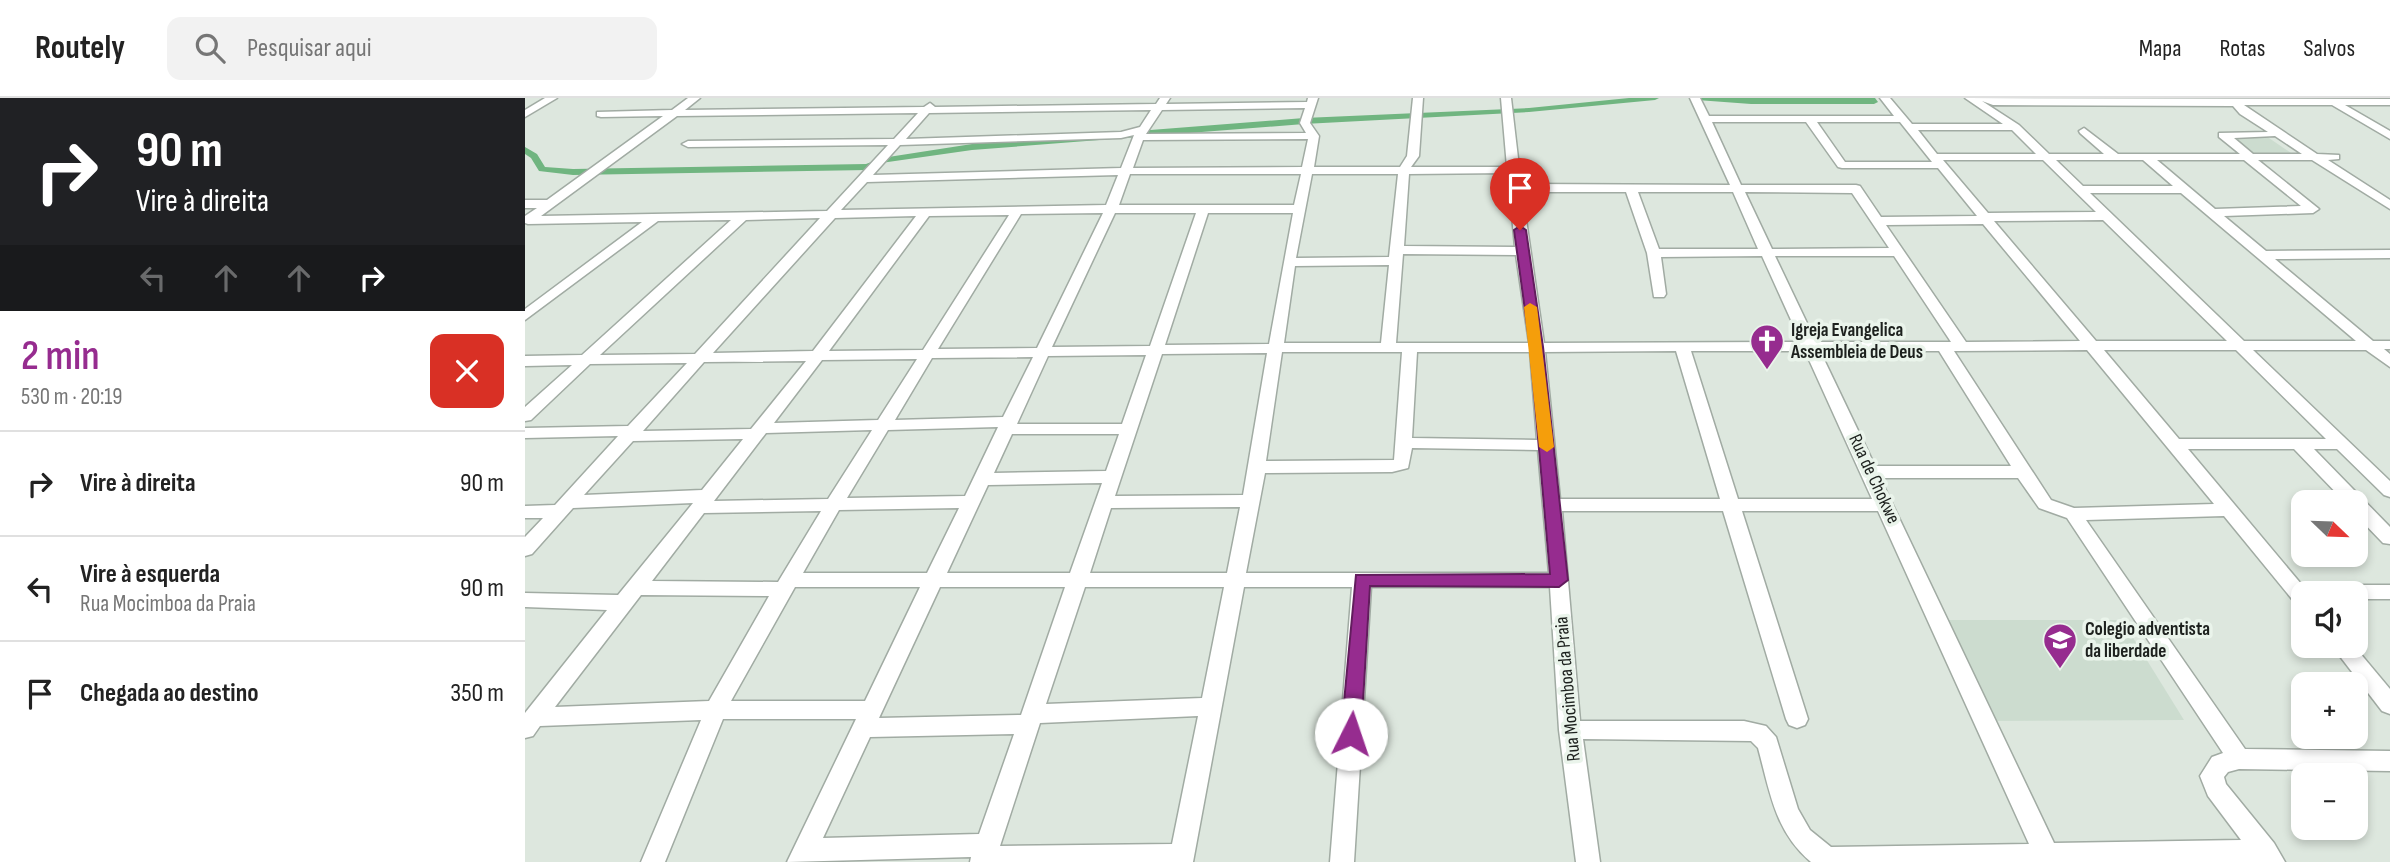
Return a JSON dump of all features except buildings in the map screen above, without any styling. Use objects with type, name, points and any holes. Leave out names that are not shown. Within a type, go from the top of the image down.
[{"type":"street","points":[[525,114],[552,98]]},
{"type":"street","points":[[527,222],[695,98]]},
{"type":"street","points":[[525,550],[937,98]]},
{"type":"street","points":[[1388,347],[1404,169],[1413,156],[1418,98]]},
{"type":"street","points":[[1885,98],[2291,584]]},
{"type":"street","points":[[1970,98],[2015,127],[2390,491]]},
{"type":"street","points":[[1983,98],[1993,102],[2390,102]]},
{"type":"street","name":"Rua de Chokwe","points":[[1695,99],[1887,505],[2049,859]]},
{"type":"street","points":[[2242,101],[2244,112],[2390,205]]},
{"type":"street","points":[[2242,101],[2390,194]]},
{"type":"street","points":[[601,114],[927,110],[1163,102],[1310,116]]},
{"type":"street","points":[[1163,102],[1141,133],[1111,209],[799,859],[984,855],[1181,858],[1233,579],[1257,467],[1289,262],[1307,169],[1310,116]]},
{"type":"street","points":[[2334,103],[2390,136]]},
{"type":"street","name":"Rua Mocimboa da Praia","points":[[1505,106],[1515,170],[1522,250],[1537,347],[1570,730],[1588,862]]},
{"type":"street","points":[[688,144],[1097,137],[1310,116]]},
{"type":"street","points":[[1704,119],[1809,119],[2015,127]]},
{"type":"street","points":[[1809,119],[1842,165],[2045,159],[2335,158]]},
{"type":"street","points":[[2251,122],[2303,158]]},
{"type":"street","points":[[2084,131],[2116,158]]},
{"type":"street","points":[[2212,213],[2313,209],[2223,135],[2270,135]]},
{"type":"street","points":[[2147,158],[2390,362]]},
{"type":"street","points":[[866,179],[1126,171],[1515,170]]},
{"type":"street","points":[[1516,188],[1856,189],[1897,252],[2023,472],[2045,504],[2073,514],[2230,510]]},
{"type":"street","points":[[1631,188],[1654,253],[1659,294]]},
{"type":"street","points":[[2081,190],[2182,189]]},
{"type":"street","points":[[525,204],[550,204]]},
{"type":"street","points":[[527,222],[656,217],[1111,209],[1299,209]]},
{"type":"street","points":[[984,855],[1203,210]]},
{"type":"street","points":[[653,862],[716,710],[743,657],[834,504],[1017,211]]},
{"type":"street","points":[[530,723],[816,358],[924,214]]},
{"type":"street","points":[[525,416],[743,216]]},
{"type":"street","points":[[1877,221],[2107,216]]},
{"type":"street","points":[[525,316],[656,217]]},
{"type":"street","points":[[1289,262],[1522,250]]},
{"type":"street","points":[[1654,253],[1897,252]]},
{"type":"street","points":[[2264,255],[2390,254]]},
{"type":"street","points":[[525,361],[1388,347],[2390,345]]},
{"type":"street","points":[[1257,467],[1399,466],[1404,460],[1410,348]]},
{"type":"street","points":[[1682,348],[1797,719]]},
{"type":"street","points":[[525,433],[759,431],[885,425],[1130,429]]},
{"type":"street","points":[[1404,443],[1546,446]]},
{"type":"street","points":[[2298,443],[2343,490]]},
{"type":"street","points":[[2172,444],[2340,444]]},
{"type":"street","points":[[1871,472],[2023,472]]},
{"type":"street","points":[[982,479],[1114,477]]},
{"type":"street","points":[[525,512],[565,506],[704,501],[834,504],[971,502]]},
{"type":"street","points":[[1105,502],[1250,502]]},
{"type":"street","points":[[1552,505],[1887,505]]},
{"type":"street","points":[[2073,514],[2239,759]]},
{"type":"street","points":[[2382,521],[2390,538]]},
{"type":"street","points":[[525,600],[629,596],[786,584],[933,580],[1559,580]]},
{"type":"street","points":[[1342,862],[1362,580]]},
{"type":"street","points":[[2368,593],[2390,592]]},
{"type":"street","points":[[2351,658],[2390,705]]},
{"type":"street","points":[[530,723],[716,710],[868,719],[1031,719],[1211,707]]},
{"type":"street","points":[[1570,730],[1744,730],[1758,733],[1768,744],[1787,811],[1801,838],[1829,861],[2269,856]]},
{"type":"street","points":[[2269,856],[2215,789],[2212,775],[2220,764],[2239,759],[2390,761]]},
{"type":"shaded area","points":[[1705,98],[1868,98],[1871,102],[1764,102]]},
{"type":"shaded area","points":[[2225,136],[2266,136],[2294,155],[2252,155]]},
{"type":"shaded area","name":"Colegio adventista da liberdade","points":[[1945,620],[2122,620],[2184,720],[1990,721]]},
{"type":"waterway","points":[[882,161],[972,147],[1304,121],[1529,110],[1655,98]]},
{"type":"waterway","points":[[1697,98],[1751,102],[1874,102],[1871,98]]},
{"type":"waterway","points":[[525,150],[534,156],[542,169],[573,172],[868,167],[877,162]]},
{"type":"slow traffic","points":[[1530,307],[1537,347],[1547,447]]},
{"type":"place","name":"Igreja Evangelica Assembleia de Deus","points":[[1767,371]]},
{"type":"place","name":"Colegio adventista da liberdade","points":[[2060,670]]},
{"type":"route","points":[[1351,734],[1362,580],[1559,580],[1537,347],[1520,230]]}]
